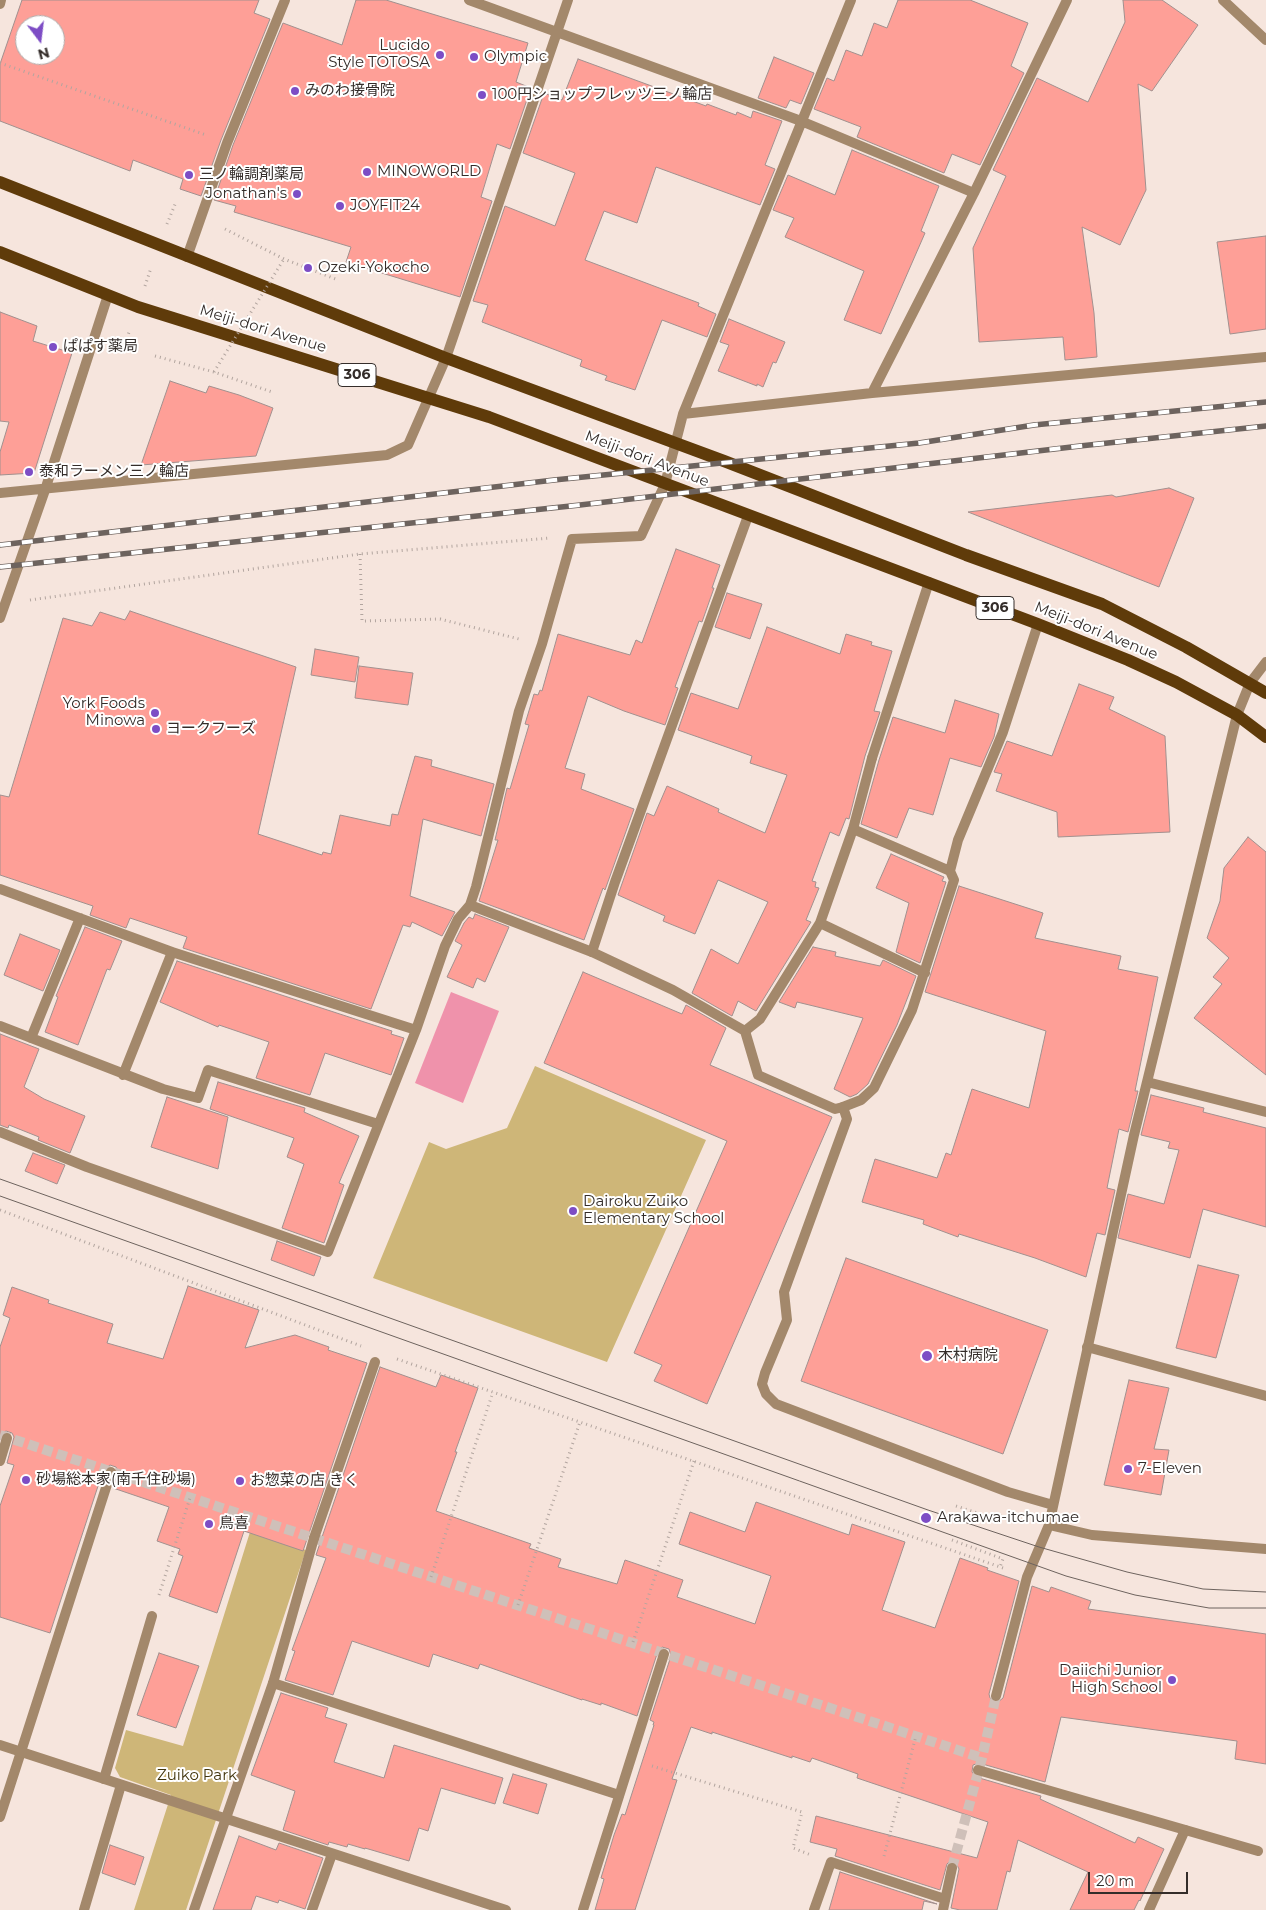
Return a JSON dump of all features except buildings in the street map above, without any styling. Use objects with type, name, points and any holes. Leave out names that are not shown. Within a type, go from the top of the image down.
[{"type":"main road","name":"Meiji-dori Avenue","points":[[0,182],[446,358],[764,476],[966,555],[1102,604],[1250,683]]},
{"type":"main road","name":"Meiji-dori Avenue","points":[[0,252],[138,307],[489,417],[748,516],[929,582],[1038,624],[1176,682],[1237,715],[1266,737]]},
{"type":"main road","points":[[1250,683],[1266,693]]},
{"type":"street","points":[[187,257],[227,143],[285,0]]},
{"type":"street","points":[[469,0],[801,121],[974,193]]},
{"type":"street","points":[[0,493],[387,455],[408,446],[446,358],[568,0]]},
{"type":"street","points":[[0,1132],[87,1167],[328,1252],[378,1124],[392,1095],[445,946],[458,919],[470,905],[519,711],[542,644],[572,539],[642,536],[664,484],[683,414],[851,0]]},
{"type":"street","points":[[872,393],[974,193],[1067,0]]},
{"type":"street","points":[[1223,0],[1266,40]]},
{"type":"street","points":[[0,618],[45,490],[108,295]]},
{"type":"street","points":[[683,414],[872,393],[1266,357]]},
{"type":"street","points":[[592,952],[614,882],[748,516]]},
{"type":"street","points":[[745,1030],[760,1019],[820,923],[853,829],[872,758],[929,582]]},
{"type":"street","points":[[470,905],[592,952],[673,990],[745,1030],[758,1075],[835,1108],[843,1108],[861,1100],[874,1088],[912,1010],[954,880],[950,871],[958,840],[1003,732],[1038,624]]},
{"type":"street","points":[[996,1696],[1028,1577],[1049,1525],[1147,1082],[1237,715],[1250,683],[1266,662]]},
{"type":"street","points":[[853,829],[950,871]]},
{"type":"street","points":[[0,889],[172,952],[416,1030]]},
{"type":"street","points":[[31,1038],[80,918]]},
{"type":"street","points":[[820,923],[925,972]]},
{"type":"street","points":[[123,1075],[172,952]]},
{"type":"street","points":[[0,1026],[163,1089],[198,1098],[208,1070],[378,1124]]},
{"type":"street","points":[[1147,1082],[1266,1112]]},
{"type":"street","points":[[843,1108],[847,1119],[784,1292],[787,1320],[765,1373],[762,1384],[766,1394],[776,1404],[1008,1492],[1053,1504]]},
{"type":"street","points":[[1087,1347],[1266,1396]]},
{"type":"street","points":[[194,1910],[273,1683],[314,1538],[375,1362]]},
{"type":"street","points":[[0,1461],[7,1438]]},
{"type":"street","points":[[0,1817],[111,1472]]},
{"type":"street","points":[[1049,1525],[1092,1535],[1266,1549]]},
{"type":"street","points":[[104,1779],[152,1616]]},
{"type":"street","points":[[583,1910],[664,1654]]},
{"type":"street","points":[[273,1683],[619,1794]]},
{"type":"street","points":[[0,1745],[506,1910]]},
{"type":"street","points":[[978,1770],[1258,1851]]},
{"type":"street","points":[[84,1910],[121,1785]]},
{"type":"street","points":[[1149,1910],[1185,1830]]},
{"type":"street","points":[[312,1910],[332,1854]]},
{"type":"street","points":[[814,1910],[831,1862],[945,1899]]},
{"type":"street","points":[[943,1910],[952,1868]]},
{"type":"path","points":[[0,63],[227,143]]},
{"type":"path","points":[[124,348],[159,245],[176,202]]},
{"type":"path","points":[[225,229],[284,258],[338,280]]},
{"type":"path","points":[[214,372],[284,258]]},
{"type":"path","points":[[155,356],[214,372],[272,392]]},
{"type":"path","points":[[5,603],[360,554],[553,538]]},
{"type":"path","points":[[360,554],[362,621],[440,619],[542,644]]},
{"type":"path","points":[[0,1210],[369,1349]]},
{"type":"path","points":[[396,1358],[1028,1577]]},
{"type":"path","points":[[431,1577],[493,1392]]},
{"type":"path","points":[[518,1605],[580,1422]]},
{"type":"path","points":[[633,1642],[694,1461]]},
{"type":"path","points":[[152,1616],[190,1498]]},
{"type":"path","points":[[952,1540],[1002,1559],[1000,1567]]},
{"type":"path","points":[[878,1878],[916,1736]]},
{"type":"path","points":[[631,1759],[802,1812],[793,1848],[831,1862]]},
{"type":"green space","points":[[535,1066],[706,1140],[607,1362],[373,1278],[429,1142],[446,1149],[507,1128]]},
{"type":"green space","name":"Zuiko Park","points":[[250,1532],[306,1550],[186,1910],[134,1910],[171,1795],[120,1777],[115,1768],[126,1730],[183,1746]]},
{"type":"shaded area","points":[[451,992],[499,1011],[463,1103],[415,1083]]},
{"type":"tunnel","points":[[0,1435],[982,1758]]},
{"type":"tunnel","points":[[952,1868],[982,1758],[996,1696]]},
{"type":"tram line","points":[[0,1179],[928,1510],[1039,1547],[1127,1572],[1203,1589],[1266,1592]]},
{"type":"tram line","points":[[0,1196],[1066,1576],[1135,1595],[1209,1608],[1266,1608]]},
{"type":"railway","points":[[0,545],[554,480],[919,443],[1034,425],[1266,402]]},
{"type":"railway","points":[[0,567],[580,505],[1266,426]]},
{"type":"place","name":"Lucido Style TOTOSA","points":[[440,55]]},
{"type":"place","name":"Olympic","points":[[474,57]]},
{"type":"place","name":"みのわ接骨院","points":[[295,91]]},
{"type":"place","name":"100円ショップフレッツ三ノ輪店","points":[[482,95]]},
{"type":"place","name":"MINOWORLD","points":[[367,172]]},
{"type":"place","name":"三ノ輪調剤薬局","points":[[189,175]]},
{"type":"place","name":"Jonathan's","points":[[297,194]]},
{"type":"place","name":"JOYFIT24","points":[[340,206]]},
{"type":"place","name":"Ozeki-Yokocho","points":[[308,268]]},
{"type":"place","name":"ぱぱす薬局","points":[[53,347]]},
{"type":"place","name":"泰和ラーメン三ノ輪店","points":[[29,472]]},
{"type":"place","name":"York Foods Minowa","points":[[155,713]]},
{"type":"place","name":"ヨークフーズ","points":[[156,729]]},
{"type":"place","name":"Dairoku Zuiko Elementary School","points":[[573,1211]]},
{"type":"place","name":"木村病院","points":[[927,1356]]},
{"type":"place","name":"7-Eleven","points":[[1128,1469]]},
{"type":"place","name":"砂場総本家(南千住砂場)","points":[[26,1480]]},
{"type":"place","name":"お惣菜の店 きく","points":[[240,1481]]},
{"type":"place","name":"Arakawa-itchumae","points":[[926,1518]]},
{"type":"place","name":"鳥喜","points":[[209,1524]]},
{"type":"place","name":"Daiichi Junior High School","points":[[1172,1680]]}]
